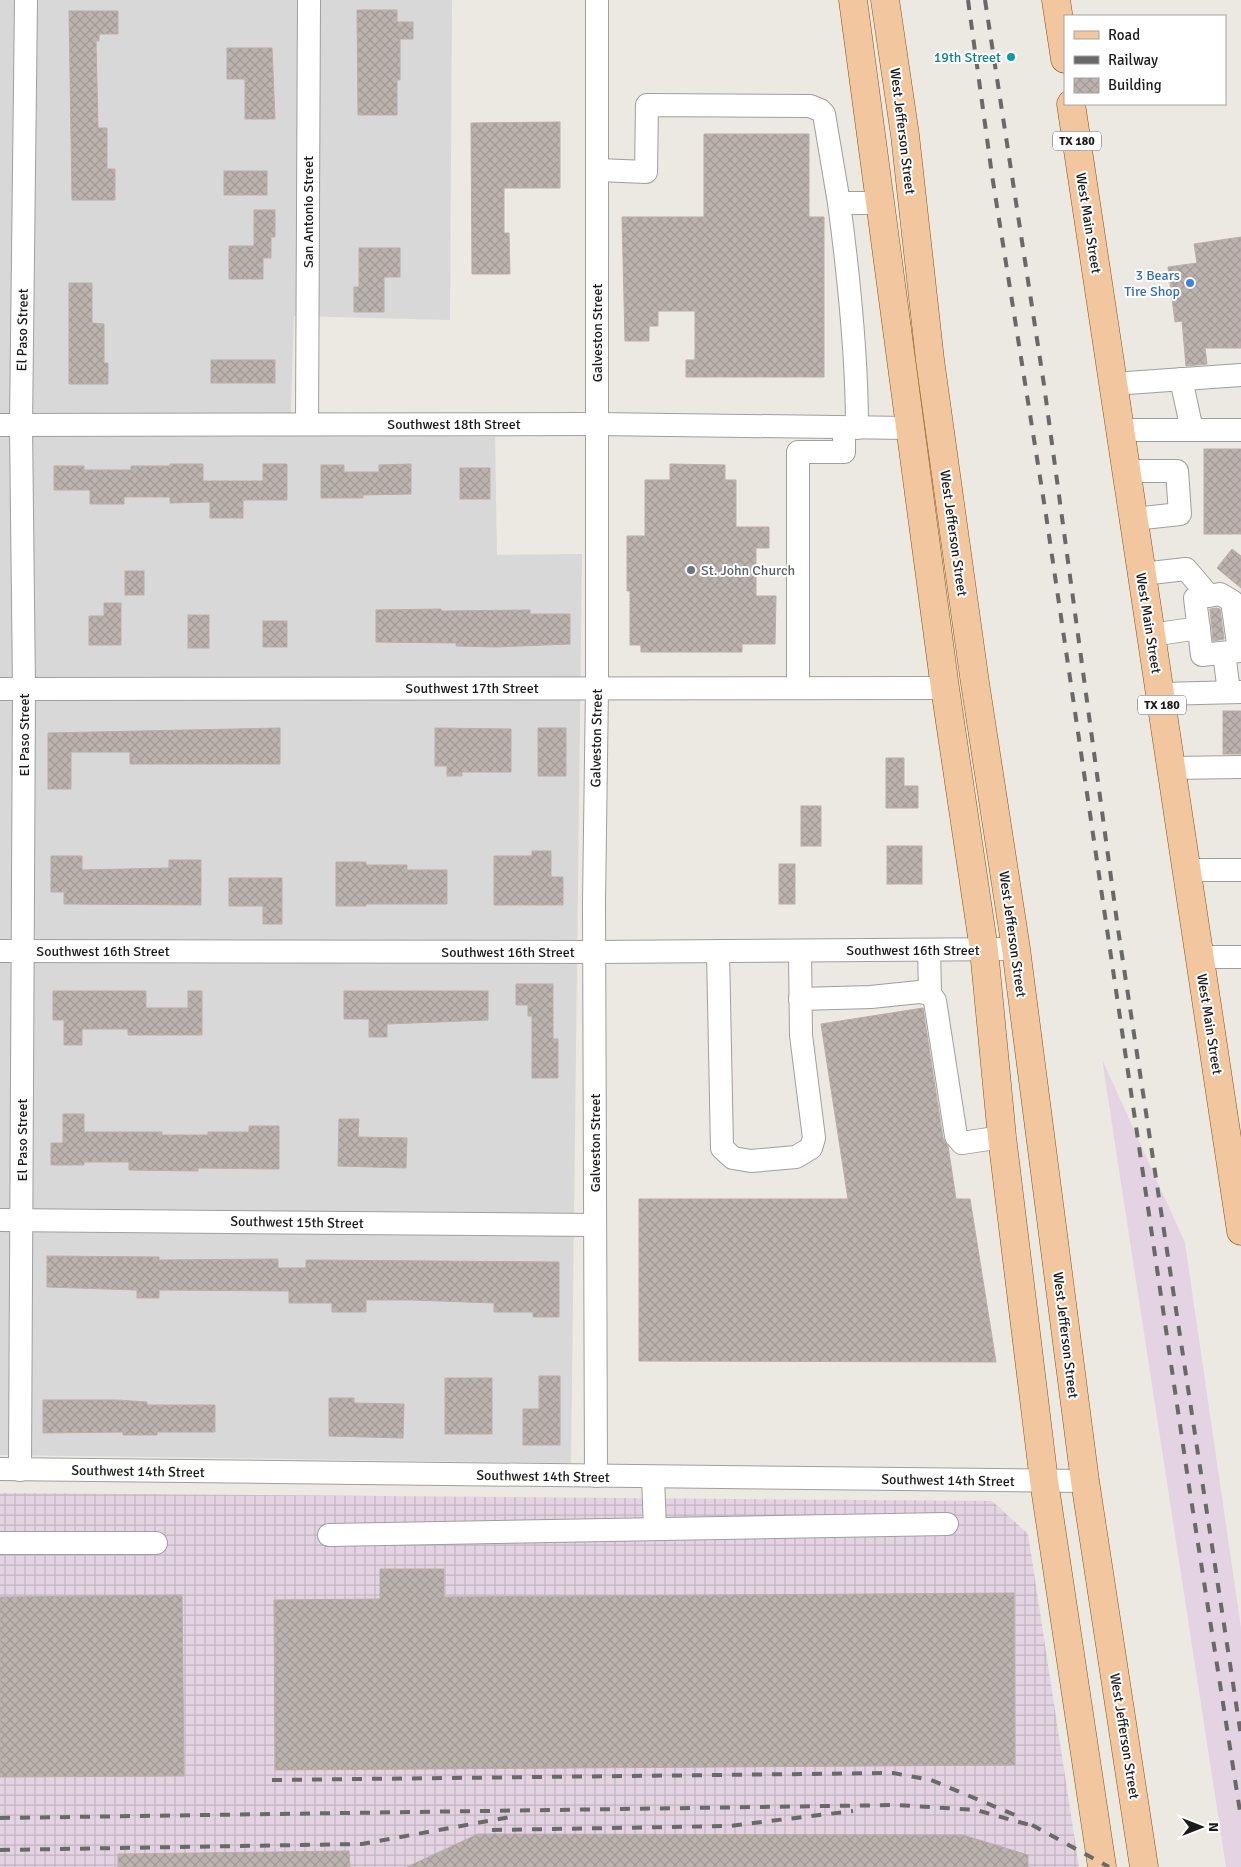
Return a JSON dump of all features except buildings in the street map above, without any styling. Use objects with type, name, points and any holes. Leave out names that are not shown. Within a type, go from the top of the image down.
[{"type":"main road","points":[[853,0],[909,428],[984,950],[1002,1137],[1044,1481],[1102,1867]]},
{"type":"main road","name":"West Jefferson Street","points":[[885,0],[905,134],[930,360],[975,683],[1016,949],[1085,1481],[1144,1867]]},
{"type":"main road","points":[[1056,0],[1064,53]]},
{"type":"main road","name":"West Main Street","points":[[1071,105],[1240,1221]]},
{"type":"street","name":"El Paso Street","points":[[10,1470],[11,1220],[23,951],[24,689],[10,425],[26,0]]},
{"type":"street","name":"San Antonio Street","points":[[307,424],[309,0]]},
{"type":"street","name":"Galveston Street","points":[[596,1476],[594,952],[597,687],[597,0]]},
{"type":"street","points":[[598,170],[646,172],[647,105],[810,106],[824,114],[847,264],[857,371],[850,428],[844,452],[798,452],[798,688]]},
{"type":"street","points":[[839,203],[880,202]]},
{"type":"street","points":[[1113,384],[1241,375]]},
{"type":"street","points":[[1181,379],[1192,430]]},
{"type":"street","name":"Southwest 18th Street","points":[[10,425],[596,424],[909,428]]},
{"type":"street","points":[[1120,430],[1241,430]]},
{"type":"street","points":[[1126,471],[1177,471],[1180,514],[1134,519]]},
{"type":"street","points":[[1142,574],[1186,569],[1209,596]]},
{"type":"street","points":[[1220,594],[1232,601],[1239,651],[1202,655],[1195,598],[1209,596],[1220,594]]},
{"type":"street","points":[[1151,635],[1199,628]]},
{"type":"street","points":[[1160,694],[1235,692],[1224,653]]},
{"type":"street","name":"Southwest 17th Street","points":[[0,689],[945,688]]},
{"type":"street","points":[[1171,768],[1241,767]]},
{"type":"street","points":[[1186,870],[1241,870]]},
{"type":"street","name":"Southwest 16th Street","points":[[0,951],[594,952],[1016,949]]},
{"type":"street","points":[[929,950],[930,994],[935,1001],[956,1136],[962,1143],[1002,1137]]},
{"type":"street","points":[[718,951],[722,1148],[733,1158],[751,1161],[796,1157],[811,1148],[814,1138],[801,1035],[800,951]]},
{"type":"street","points":[[1200,957],[1241,957]]},
{"type":"street","points":[[800,999],[919,992],[930,994]]},
{"type":"street","name":"Southwest 15th Street","points":[[11,1220],[595,1225]]},
{"type":"street","name":"Southwest 14th Street","points":[[10,1470],[1085,1481]]},
{"type":"street","points":[[653,1477],[655,1529]]},
{"type":"street","points":[[329,1535],[947,1524]]},
{"type":"street","points":[[0,1543],[156,1543]]},
{"type":"shaded area","points":[[0,0],[452,0],[450,320],[294,316],[290,433],[495,437],[497,555],[582,554],[571,1463],[0,1455]]},
{"type":"shaded area","points":[[1102,1059],[1185,1243],[1241,1628],[1241,1867],[1226,1867]]},
{"type":"shaded area","points":[[0,1493],[992,1501],[1028,1534],[1079,1867],[0,1867]]},
{"type":"railway","points":[[968,0],[992,175],[1046,515],[1189,1486],[1241,1818]]},
{"type":"railway","points":[[985,0],[1044,385],[1118,929],[1241,1736]]},
{"type":"railway","points":[[272,1780],[893,1773],[931,1780],[1015,1815]]},
{"type":"railway","points":[[0,1818],[896,1805],[976,1810],[1037,1827]]},
{"type":"railway","points":[[492,1830],[729,1826],[853,1811]]},
{"type":"railway","points":[[0,1850],[362,1844],[510,1817]]},
{"type":"railway","points":[[1032,1825],[1109,1867]]},
{"type":"place","name":"19th Street","points":[[1011,57]]},
{"type":"place","name":"3 Bears Tire Shop","points":[[1190,283]]},
{"type":"place","name":"St. John Church","points":[[691,570]]}]
